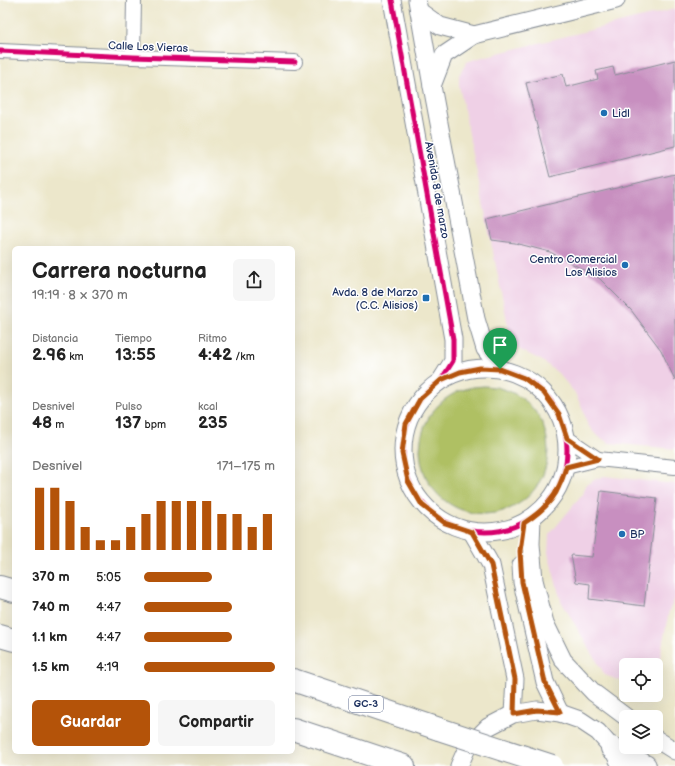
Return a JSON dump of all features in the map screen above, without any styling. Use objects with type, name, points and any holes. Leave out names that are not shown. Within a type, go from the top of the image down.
[{"type":"highway","points":[[0,588],[12,591]]},
{"type":"highway","points":[[0,636],[12,639]]},
{"type":"highway","name":"GC-3","points":[[295,681],[552,766]]},
{"type":"highway","points":[[295,730],[404,766]]},
{"type":"highway","points":[[616,757],[645,766]]},
{"type":"street","points":[[133,57],[134,0]]},
{"type":"street","name":"Avenida 8 de marzo","points":[[392,0],[453,339],[453,360],[441,380]]},
{"type":"street","points":[[432,86],[444,55],[474,35],[616,0]]},
{"type":"street","points":[[418,6],[440,26],[474,35]]},
{"type":"street","name":"Avenida 8 de marzo","points":[[418,6],[476,319],[485,349],[500,369]]},
{"type":"street","name":"Calle Los Vieras","points":[[0,51],[295,62]]},
{"type":"street","points":[[480,368],[500,369],[524,378],[544,393],[559,414],[567,438],[568,453],[566,467],[559,488],[547,505],[528,521],[499,532],[472,532],[445,523],[422,505],[408,481],[403,460],[402,453],[406,424],[420,399],[441,380],[460,372],[480,368]]},
{"type":"street","points":[[567,438],[598,459]]},
{"type":"street","points":[[566,467],[598,459],[675,467]]},
{"type":"street","points":[[528,521],[520,551],[522,582],[545,682],[560,712]]},
{"type":"street","points":[[528,521],[534,580],[545,623],[563,660],[594,693],[619,712]]},
{"type":"street","points":[[472,532],[491,565],[515,679],[514,714]]},
{"type":"street","points":[[458,766],[467,748],[488,727],[514,714],[537,710],[560,712],[580,720],[598,732],[616,757]]},
{"type":"street","points":[[663,743],[675,751]]},
{"type":"shaded area","points":[[675,9],[675,449],[609,443],[596,435],[587,424],[584,412],[575,393],[558,373],[541,360],[520,350],[511,340],[459,85],[459,75],[467,62],[475,59]]},
{"type":"shaded area","points":[[604,476],[675,484],[675,598],[669,611],[660,658],[619,658],[619,680],[605,675],[561,601],[548,553],[549,535],[582,495],[586,485]]},
{"type":"green space","points":[[484,386],[496,387],[508,391],[529,405],[543,426],[547,438],[547,462],[543,474],[529,495],[508,509],[496,513],[484,514],[472,513],[460,509],[439,495],[425,474],[421,462],[420,450],[421,438],[425,426],[439,405],[460,391],[472,387]]},
{"type":"building","name":"Lidl","points":[[675,60],[675,146],[550,177],[526,83],[563,74],[566,87],[598,79],[596,71],[613,67],[615,75]]},
{"type":"building","name":"Centro Comercial Los Alisios","points":[[675,174],[675,380],[661,350],[631,310],[599,278],[550,252],[515,243],[492,240],[487,219]]},
{"type":"building","points":[[601,491],[657,498],[644,606],[589,599],[590,584],[576,582],[571,555],[592,557]]},
{"type":"cycle path","points":[[392,0],[453,339],[453,361],[441,380]]},
{"type":"cycle path","points":[[0,51],[295,62]]},
{"type":"cycle path","points":[[477,368],[493,368],[516,374],[531,382],[543,392],[553,404],[564,426],[567,450],[564,474],[553,496],[543,508],[531,518],[509,529],[493,532],[477,532],[461,529],[439,518],[427,508],[417,496],[406,474],[403,458],[403,442],[406,426],[417,404],[427,392],[439,382],[461,371],[477,368]]},
{"type":"place","name":"Lidl","points":[[604,113]]},
{"type":"place","name":"Centro Comercial Los Alisios","points":[[625,265]]},
{"type":"place","name":"Avda. 8 de Marzo (C.C. Alisios)","points":[[426,298]]},
{"type":"place","name":"BP","points":[[622,534]]},
{"type":"route","points":[[480,368],[500,369],[524,378],[544,393],[559,414],[567,438],[598,459],[566,467],[559,488],[547,505],[524,523],[520,551],[522,582],[545,682],[560,712],[537,710],[514,714],[515,679],[491,565],[472,532],[445,523],[422,505],[408,481],[402,453],[406,424],[420,399],[441,380],[460,372],[480,368]]}]
